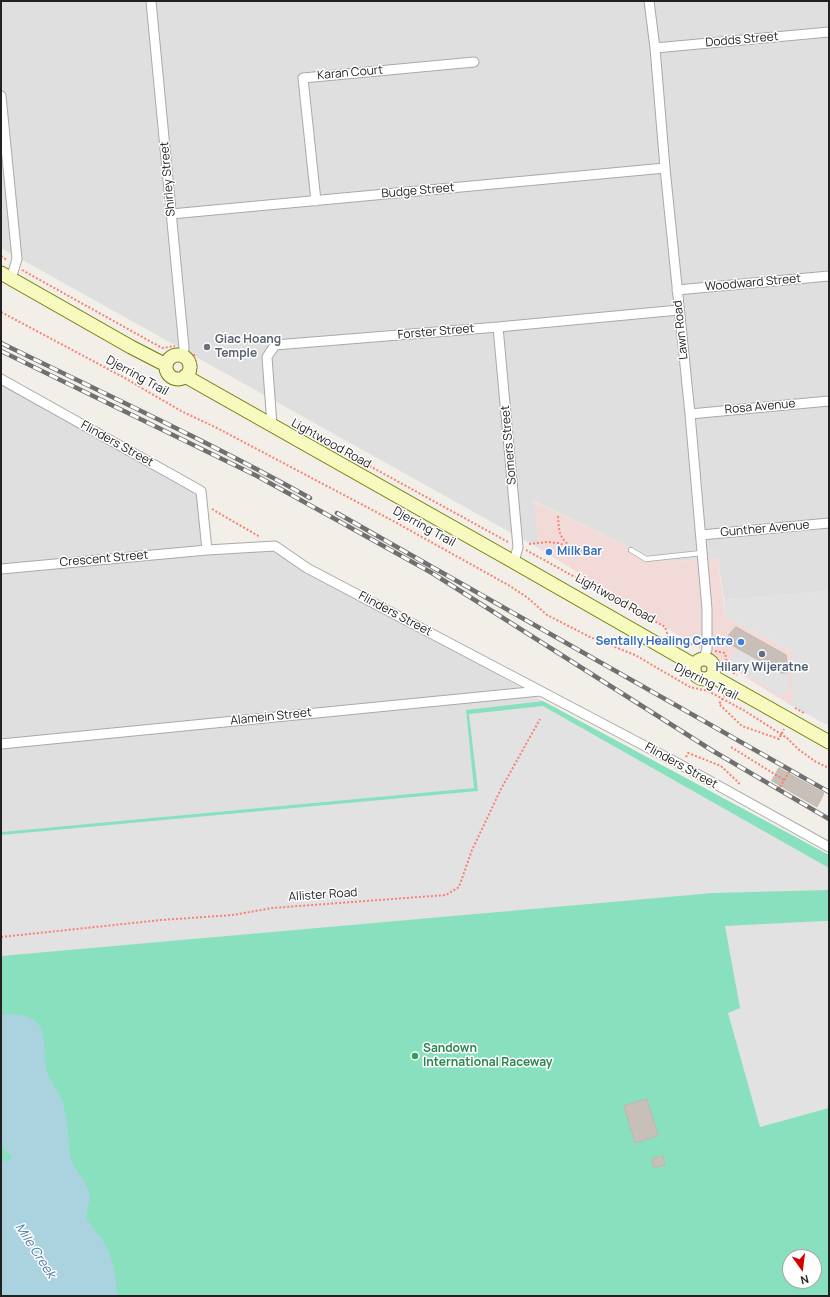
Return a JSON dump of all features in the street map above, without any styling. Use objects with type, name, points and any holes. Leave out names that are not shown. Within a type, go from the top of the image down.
[{"type":"main road","points":[[6,276],[131,347],[166,365]]},
{"type":"main road","points":[[184,352],[189,370],[182,378],[173,378],[167,373],[166,365],[169,358],[180,355],[184,352]]},
{"type":"main road","name":"Lightwood Road","points":[[185,376],[514,562],[699,662]]},
{"type":"main road","points":[[699,662],[708,659],[713,663],[714,670],[712,676],[829,742]]},
{"type":"street","name":"Shirley Street","points":[[151,1],[184,352]]},
{"type":"street","name":"Lawn Road","points":[[649,1],[690,414],[708,615],[707,649],[699,662]]},
{"type":"street","name":"Dodds Street","points":[[654,48],[829,32]]},
{"type":"street","name":"Karan Court","points":[[316,201],[303,78],[474,62]]},
{"type":"street","points":[[1,96],[17,259],[15,265],[6,276]]},
{"type":"street","name":"Budge Street","points":[[171,214],[665,168]]},
{"type":"street","name":"Woodward Street","points":[[677,290],[829,276]]},
{"type":"street","name":"Forster Street","points":[[272,425],[267,357],[275,345],[498,327],[679,310]]},
{"type":"street","name":"Somers Street","points":[[498,327],[518,547],[514,562]]},
{"type":"street","name":"Flinders Street","points":[[1,379],[201,491],[207,550]]},
{"type":"street","name":"Rosa Avenue","points":[[690,414],[829,401]]},
{"type":"street","name":"Gunther Avenue","points":[[701,535],[829,523]]},
{"type":"street","points":[[207,550],[275,546]]},
{"type":"street","name":"Flinders Street","points":[[275,546],[307,568],[682,765],[829,847]]},
{"type":"street","name":"Crescent Street","points":[[1,569],[207,550]]},
{"type":"street","name":"Alamein Street","points":[[1,744],[540,691]]},
{"type":"lane","points":[[630,550],[646,558],[702,553]]},
{"type":"path","points":[[1,256],[162,348],[175,346],[184,352],[194,350],[195,366],[197,369]]},
{"type":"path","name":"Djerring Trail","points":[[1,312],[181,411],[217,428],[395,522],[510,586],[528,598],[547,615],[590,637],[635,655],[690,687],[708,691],[745,711],[782,734],[816,762],[829,768]]},
{"type":"path","name":"Lightwood Road","points":[[361,461],[665,627],[668,636]]},
{"type":"path","points":[[202,504],[275,546]]},
{"type":"path","points":[[558,516],[560,535],[564,541],[571,546]]},
{"type":"path","points":[[529,544],[547,542],[558,543],[586,552]]},
{"type":"path","points":[[722,699],[719,704],[742,726],[779,739],[785,726]]},
{"type":"path","name":"Allister Road","points":[[1,937],[161,920],[233,915],[272,908],[446,895],[459,887],[472,850],[501,789],[540,719]]},
{"type":"path","points":[[731,747],[784,780]]},
{"type":"path","points":[[688,753],[721,766],[739,783]]},
{"type":"path","points":[[780,787],[789,772]]},
{"type":"shaded area","points":[[1,1],[829,1],[829,591],[724,600],[718,558],[659,562],[534,501],[540,549],[1,248]]},
{"type":"shaded area","points":[[1,379],[205,488],[211,546],[276,544],[543,701],[466,710],[475,788],[1,832]]},
{"type":"shaded area","points":[[533,501],[659,562],[718,558],[725,616],[792,652],[792,706],[540,549]]},
{"type":"shaded area","points":[[829,591],[829,726],[792,706],[792,652],[725,616],[724,600]]},
{"type":"shaded area","points":[[736,647],[781,673],[788,673],[789,688],[783,697],[728,663]]},
{"type":"shaded area","points":[[543,706],[829,868],[829,890],[713,893],[1,956],[1,835],[478,791],[469,714]]},
{"type":"shaded area","points":[[829,921],[829,1108],[760,1127],[728,1013],[740,1008],[725,926]]},
{"type":"green space","name":"Sandown International Raceway","points":[[543,701],[829,855],[829,1296],[1,1296],[1,832],[474,788],[466,710]]},
{"type":"water","name":"Mile Creek","points":[[8,1014],[29,1017],[39,1025],[41,1030],[44,1042],[47,1072],[60,1096],[65,1110],[70,1157],[90,1194],[87,1218],[103,1241],[112,1260],[117,1296],[1,1296],[1,1160],[9,1161],[12,1157],[11,1154],[6,1152],[1,1143],[1,1015]]},
{"type":"building","points":[[736,627],[786,655],[788,673],[781,673],[730,644],[729,635]]},
{"type":"building","points":[[779,768],[824,793],[817,807],[772,781]]},
{"type":"building","points":[[647,1099],[658,1136],[635,1143],[624,1106]]},
{"type":"building","points":[[663,1156],[665,1165],[654,1168],[652,1159]]},
{"type":"railway","points":[[1,343],[195,438],[310,498]]},
{"type":"railway","points":[[1,351],[257,476],[432,573],[713,751],[829,819]]},
{"type":"railway","points":[[337,513],[829,792]]},
{"type":"place","name":"Giac Hoang Temple","points":[[207,347]]},
{"type":"place","name":"Milk Bar","points":[[549,552]]},
{"type":"place","name":"Sentally Healing Centre","points":[[741,642]]},
{"type":"place","name":"Hilary Wijeratne","points":[[762,654]]},
{"type":"place","name":"Sandown International Raceway","points":[[415,1056]]}]
